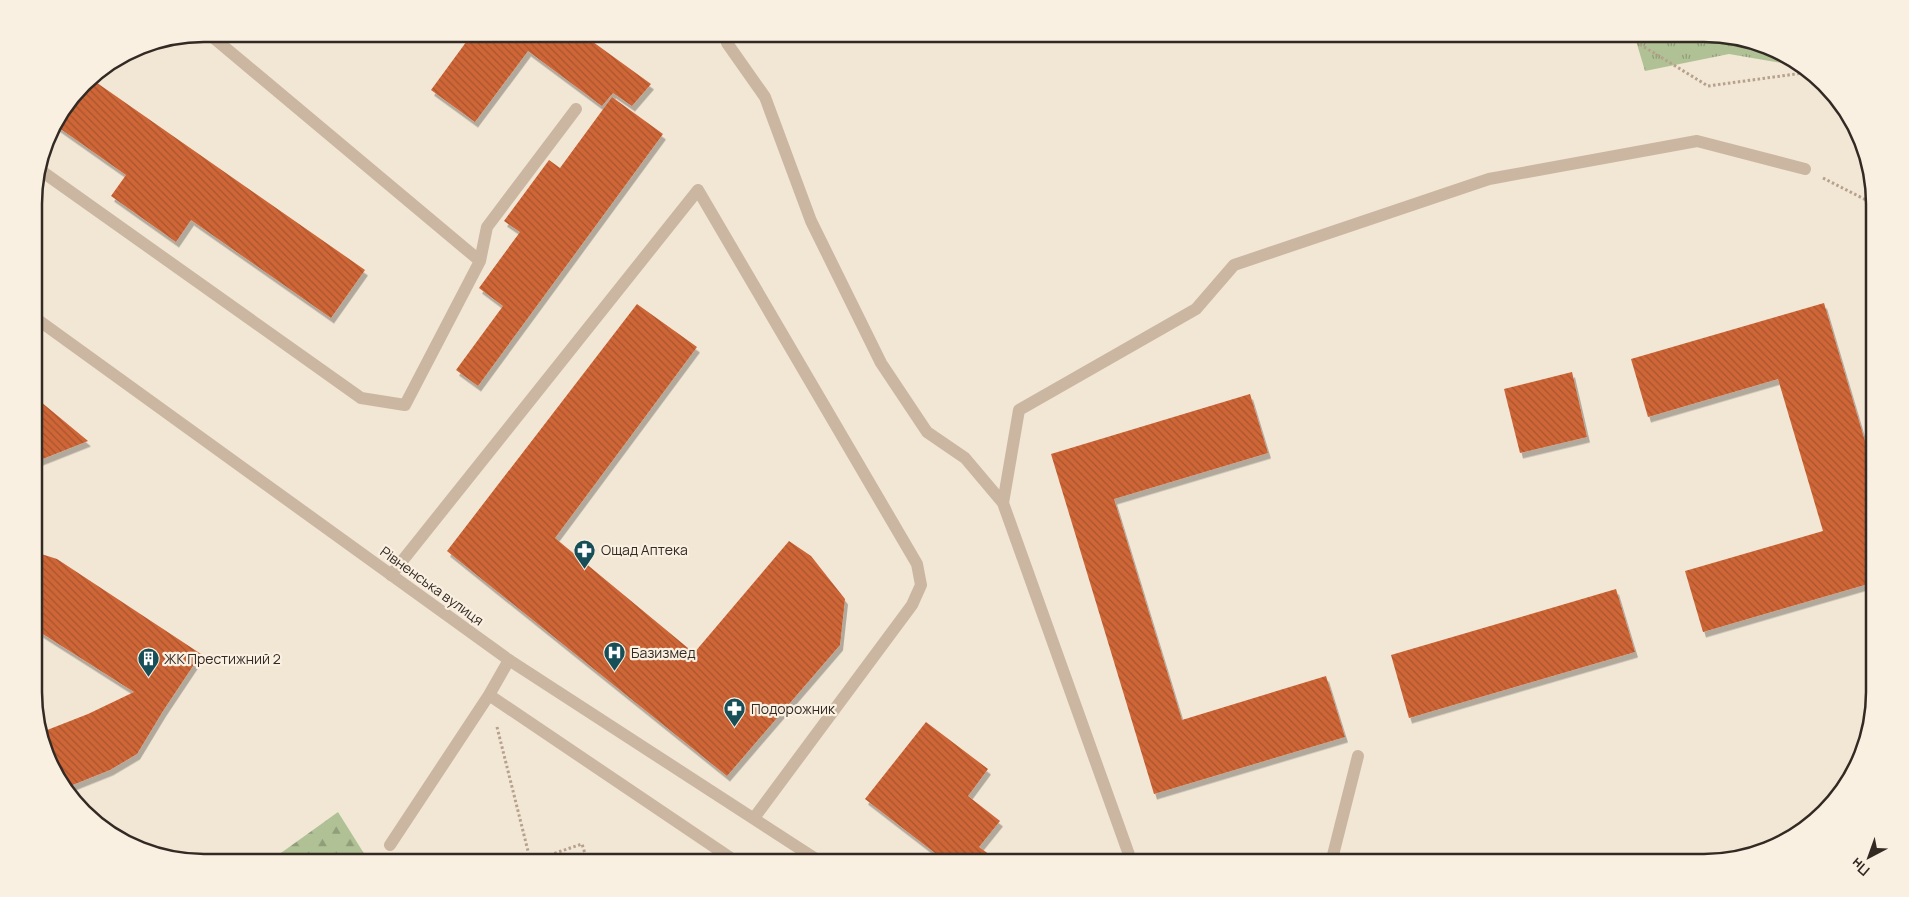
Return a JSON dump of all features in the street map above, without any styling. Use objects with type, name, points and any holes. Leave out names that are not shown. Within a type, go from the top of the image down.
[{"type":"street","points":[[220,43],[480,261]]},
{"type":"street","points":[[727,43],[765,97],[811,221],[881,363],[927,432],[965,458],[1003,503],[1129,854]]},
{"type":"street","points":[[46,174],[361,398],[405,405],[480,261],[487,227],[576,109]]},
{"type":"street","points":[[1003,503],[1019,410],[1196,309],[1234,265],[1489,179],[1697,141],[1805,169]]},
{"type":"street","points":[[391,575],[698,190],[917,564],[921,586],[912,605],[754,818]]},
{"type":"street","name":"Рівненська вулиця","points":[[43,323],[509,660],[809,855]]},
{"type":"street","points":[[390,845],[489,695],[509,660]]},
{"type":"street","points":[[489,695],[726,855]]},
{"type":"street","points":[[1333,854],[1358,756]]},
{"type":"path","points":[[1641,42],[1642,45],[1708,86],[1799,74]]},
{"type":"path","points":[[1805,169],[1866,200]]},
{"type":"path","points":[[489,695],[527,855]]},
{"type":"path","points":[[552,855],[582,844],[585,855]]},
{"type":"green space","points":[[1636,42],[1704,42],[1736,46],[1766,55],[1783,63],[1729,54],[1645,71]]},
{"type":"green space","points":[[338,812],[365,855],[278,855]]},
{"type":"building","points":[[466,43],[594,43],[651,84],[632,106],[613,93],[602,106],[528,51],[475,122],[431,90]]},
{"type":"building","points":[[98,83],[365,270],[331,318],[191,220],[176,242],[111,196],[126,175],[61,129],[76,106]]},
{"type":"building","points":[[612,97],[663,134],[478,386],[456,370],[503,306],[479,288],[520,232],[504,221],[549,160],[560,168]]},
{"type":"building","points":[[1824,303],[1866,445],[1866,585],[1703,632],[1685,571],[1823,531],[1778,379],[1648,417],[1631,359]]},
{"type":"building","points":[[637,304],[697,347],[555,538],[694,653],[789,541],[811,556],[845,599],[840,645],[727,776],[447,551]]},
{"type":"building","points":[[1572,372],[1587,437],[1520,453],[1504,389]]},
{"type":"building","points":[[1250,394],[1268,453],[1114,499],[1182,720],[1326,676],[1345,737],[1154,794],[1051,454]]},
{"type":"building","points":[[43,403],[88,441],[42,459]]},
{"type":"building","name":"ЖК Престижний 2","points":[[42,554],[57,559],[201,654],[137,754],[110,770],[72,785],[55,754],[47,730],[88,714],[134,692],[42,634]]},
{"type":"building","points":[[1616,589],[1635,652],[1409,718],[1391,655]]},
{"type":"building","points":[[926,722],[988,769],[968,796],[1000,821],[979,847],[989,854],[937,855],[865,799]]},
{"type":"place","name":"Ощад Аптека","points":[[585,569]]},
{"type":"place","name":"Базизмед","points":[[615,672]]},
{"type":"place","name":"ЖК Престижний 2","points":[[148,678]]},
{"type":"place","name":"Подорожник","points":[[735,728]]}]
